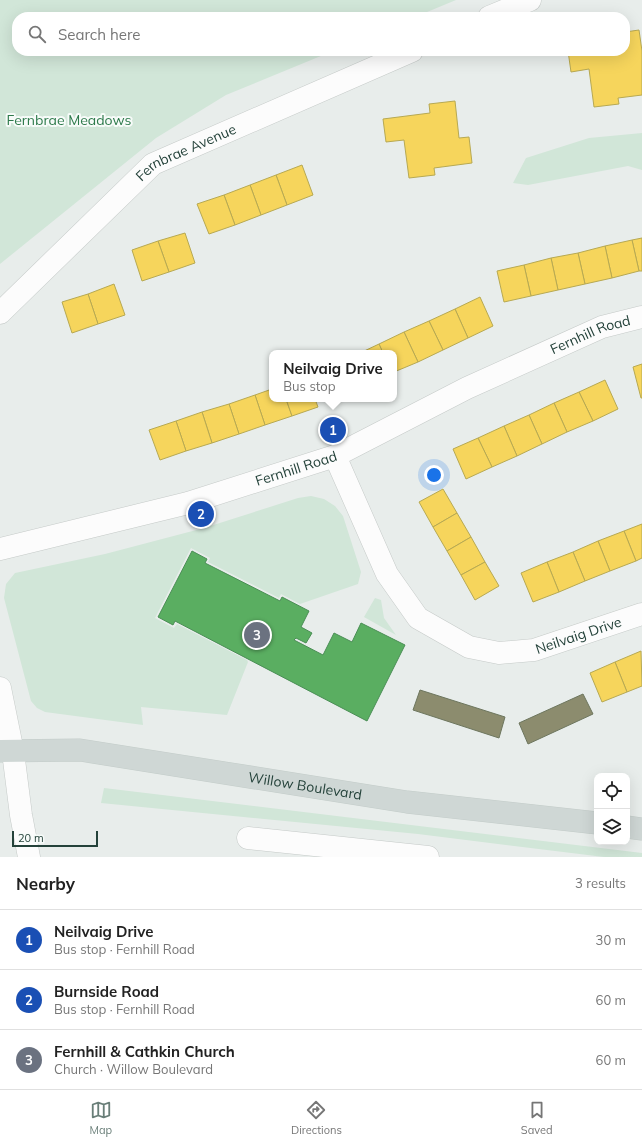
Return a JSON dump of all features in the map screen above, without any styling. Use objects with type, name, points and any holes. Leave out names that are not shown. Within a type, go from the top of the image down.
[{"type":"main road","name":"Willow Boulevard","points":[[7,752],[80,750],[407,802],[594,823]]},
{"type":"main road","points":[[630,827],[642,828]]},
{"type":"street","points":[[501,12],[530,0]]},
{"type":"street","name":"Fernbrae Avenue","points":[[0,313],[153,164],[401,56]]},
{"type":"street","name":"Fernhill Road","points":[[0,549],[188,503],[335,456],[467,388],[602,327],[642,317]]},
{"type":"street","name":"Neilvaig Drive","points":[[335,456],[387,574],[418,618],[469,647],[498,653],[534,650],[642,614]]},
{"type":"street","points":[[0,688],[7,752],[30,857]]},
{"type":"street","points":[[248,838],[374,854],[428,857]]},
{"type":"green space","name":"Fernbrae Meadows","points":[[0,0],[456,0],[427,12],[12,12],[12,56],[321,56],[226,95],[156,138],[0,264]]},
{"type":"green space","points":[[642,133],[642,170],[628,166],[528,185],[513,183],[526,158],[589,138]]},
{"type":"green space","points":[[311,496],[324,499],[335,506],[343,516],[361,572],[358,584],[300,604],[281,594],[279,598],[208,562],[210,558],[191,548],[155,618],[174,628],[177,624],[247,660],[248,662],[227,715],[141,707],[143,725],[45,712],[37,708],[31,701],[4,598],[6,584],[15,573],[105,554],[204,528],[298,498]]},
{"type":"green space","points":[[375,598],[381,600],[384,618],[396,635],[364,617]]},
{"type":"green space","points":[[104,788],[642,853],[642,857],[604,857],[418,834],[101,803]]},
{"type":"building: Homes","points":[[639,30],[642,51],[642,95],[618,98],[619,104],[594,107],[589,69],[571,72],[569,56],[630,56],[630,31]]},
{"type":"building: Homes","points":[[455,101],[459,138],[469,137],[472,163],[434,168],[435,175],[409,178],[404,140],[386,142],[383,119],[430,113],[429,104]]},
{"type":"building: Homes","points":[[302,165],[313,195],[287,205],[276,175]]},
{"type":"building: Homes","points":[[276,175],[287,205],[261,215],[250,185]]},
{"type":"building: Homes","points":[[250,185],[261,215],[235,225],[224,195]]},
{"type":"building: Homes","points":[[224,195],[235,225],[209,234],[197,204]]},
{"type":"building: Homes","points":[[185,233],[195,263],[169,272],[158,241]]},
{"type":"building: Homes","points":[[642,238],[642,271],[639,271],[632,240]]},
{"type":"building: Homes","points":[[632,240],[639,271],[612,278],[605,246]]},
{"type":"building: Homes","points":[[158,241],[169,272],[142,281],[132,250]]},
{"type":"building: Homes","points":[[605,246],[612,278],[585,284],[578,253]]},
{"type":"building: Homes","points":[[578,253],[585,284],[558,290],[551,258]]},
{"type":"building: Homes","points":[[551,258],[558,290],[531,296],[524,265]]},
{"type":"building: Homes","points":[[524,265],[531,296],[504,302],[497,271]]},
{"type":"building: Homes","points":[[114,284],[125,315],[98,324],[88,294]]},
{"type":"building: Homes","points":[[88,294],[98,324],[72,333],[62,302]]},
{"type":"building: Homes","points":[[480,297],[493,326],[468,338],[455,309]]},
{"type":"building: Homes","points":[[455,309],[468,338],[443,350],[429,321]]},
{"type":"building: Homes","points":[[429,321],[443,350],[418,362],[404,332]]},
{"type":"building: Homes","points":[[404,332],[418,362],[397,371],[397,350],[382,350],[379,344]]},
{"type":"building: Homes","points":[[379,344],[382,350],[366,350]]},
{"type":"building: Homes","points":[[642,364],[642,398],[641,398],[633,367]]},
{"type":"building: Homes","points":[[605,380],[618,409],[593,421],[579,392]]},
{"type":"building: Homes","points":[[269,390],[269,402],[287,402],[292,416],[265,425],[255,395]]},
{"type":"building: Homes","points":[[579,392],[593,421],[567,432],[554,403]]},
{"type":"building: Homes","points":[[255,395],[265,425],[239,434],[229,404]]},
{"type":"building: Homes","points":[[287,402],[316,402],[318,407],[292,416]]},
{"type":"building: Homes","points":[[554,403],[567,432],[542,444],[529,415]]},
{"type":"building: Homes","points":[[229,404],[239,434],[212,443],[202,412]]},
{"type":"building: Homes","points":[[202,412],[212,443],[186,451],[176,421]]},
{"type":"building: Homes","points":[[529,415],[542,444],[517,456],[504,426]]},
{"type":"building: Homes","points":[[176,421],[186,451],[160,460],[149,430]]},
{"type":"building: Homes","points":[[504,426],[517,456],[492,467],[478,438]]},
{"type":"building: Homes","points":[[478,438],[492,467],[466,479],[453,449]]},
{"type":"building: Homes","points":[[443,489],[457,513],[433,527],[419,502]]},
{"type":"building: Homes","points":[[457,513],[471,537],[447,551],[433,527]]},
{"type":"building: Homes","points":[[642,524],[642,558],[636,561],[624,531]]},
{"type":"building: Homes","points":[[624,531],[636,561],[610,571],[598,541]]},
{"type":"building: Homes","points":[[471,537],[485,562],[461,575],[447,551]]},
{"type":"building: Homes","points":[[598,541],[610,571],[585,581],[573,552]]},
{"type":"building: Homes","points":[[573,552],[585,581],[559,592],[547,562]]},
{"type":"building: Homes","points":[[485,562],[499,586],[475,600],[461,575]]},
{"type":"building: Homes","points":[[547,562],[559,592],[533,602],[521,573]]},
{"type":"building: Homes","points":[[641,651],[642,686],[627,692],[615,662]]},
{"type":"building: Homes","points":[[615,662],[627,692],[602,702],[590,673]]},
{"type":"building: Public","points":[[192,551],[207,559],[205,563],[280,601],[282,597],[309,611],[301,627],[312,633],[306,643],[296,638],[294,640],[323,655],[334,633],[352,642],[361,623],[405,645],[367,721],[175,621],[173,625],[158,617]]},
{"type":"building: Industry","points":[[420,690],[505,717],[499,738],[413,710]]},
{"type":"building: Industry","points":[[583,694],[593,714],[528,744],[519,723]]},
{"type":"place","name":"Neilvaig Drive","points":[[333,430]]},
{"type":"place","name":"Burnside Road","points":[[201,514]]},
{"type":"place","name":"Fernhill & Cathkin Church","points":[[257,635]]}]
